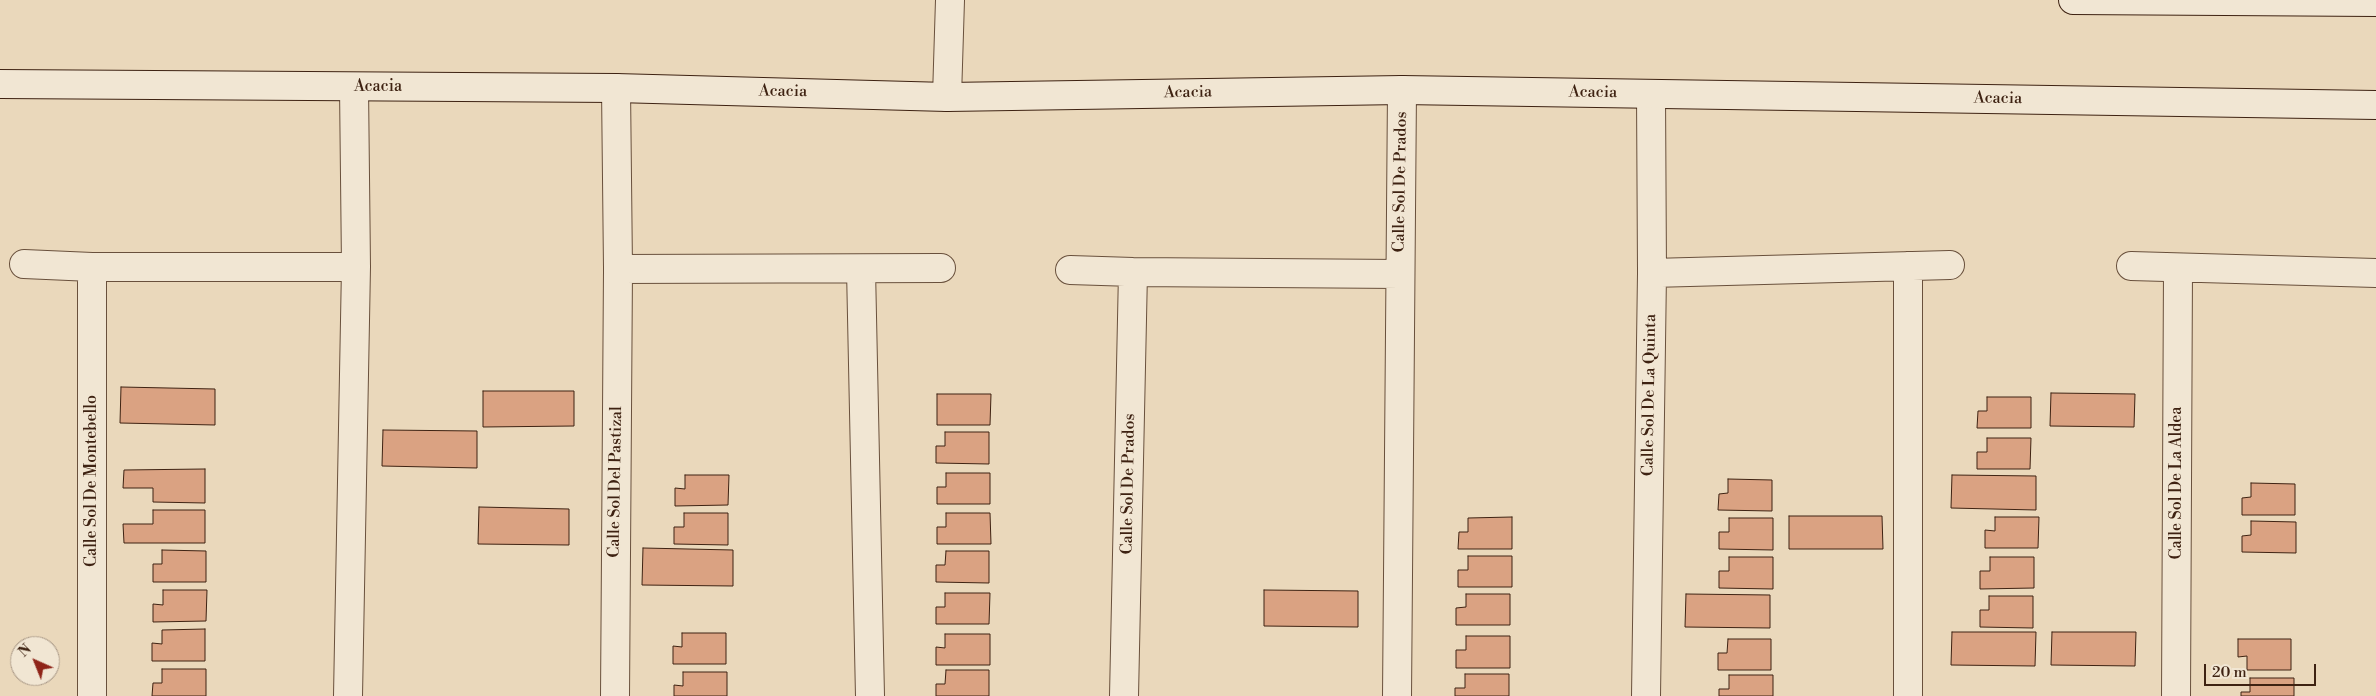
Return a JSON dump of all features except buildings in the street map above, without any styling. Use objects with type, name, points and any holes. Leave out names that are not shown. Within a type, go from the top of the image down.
[{"type":"street","points":[[947,97],[950,0]]},
{"type":"street","points":[[2073,0],[2376,2]]},
{"type":"street","name":"Acacia","points":[[0,84],[616,88],[947,97],[1402,90],[2376,105]]},
{"type":"street","points":[[348,696],[356,267],[354,87]]},
{"type":"street","name":"Calle Sol Del Pastizal","points":[[615,696],[618,269],[616,88]]},
{"type":"street","name":"Calle Sol De Prados","points":[[1398,696],[1402,90]]},
{"type":"street","name":"Calle Sol De La Quinta","points":[[1646,696],[1652,273],[1651,94]]},
{"type":"street","points":[[24,264],[92,267],[356,267]]},
{"type":"street","points":[[1652,273],[1950,265]]},
{"type":"street","points":[[1908,266],[1908,696]]},
{"type":"street","points":[[2131,266],[2178,269],[2376,273]]},
{"type":"street","name":"Calle Sol De Montebello","points":[[92,267],[92,696]]},
{"type":"street","points":[[618,269],[941,268]]},
{"type":"street","points":[[861,269],[870,696]]},
{"type":"street","name":"Calle Sol De La Aldea","points":[[2176,696],[2178,269]]},
{"type":"street","name":"Calle Sol De Prados","points":[[1070,270],[1400,274]]},
{"type":"street","name":"Calle Sol De Prados","points":[[1124,696],[1133,272]]}]
